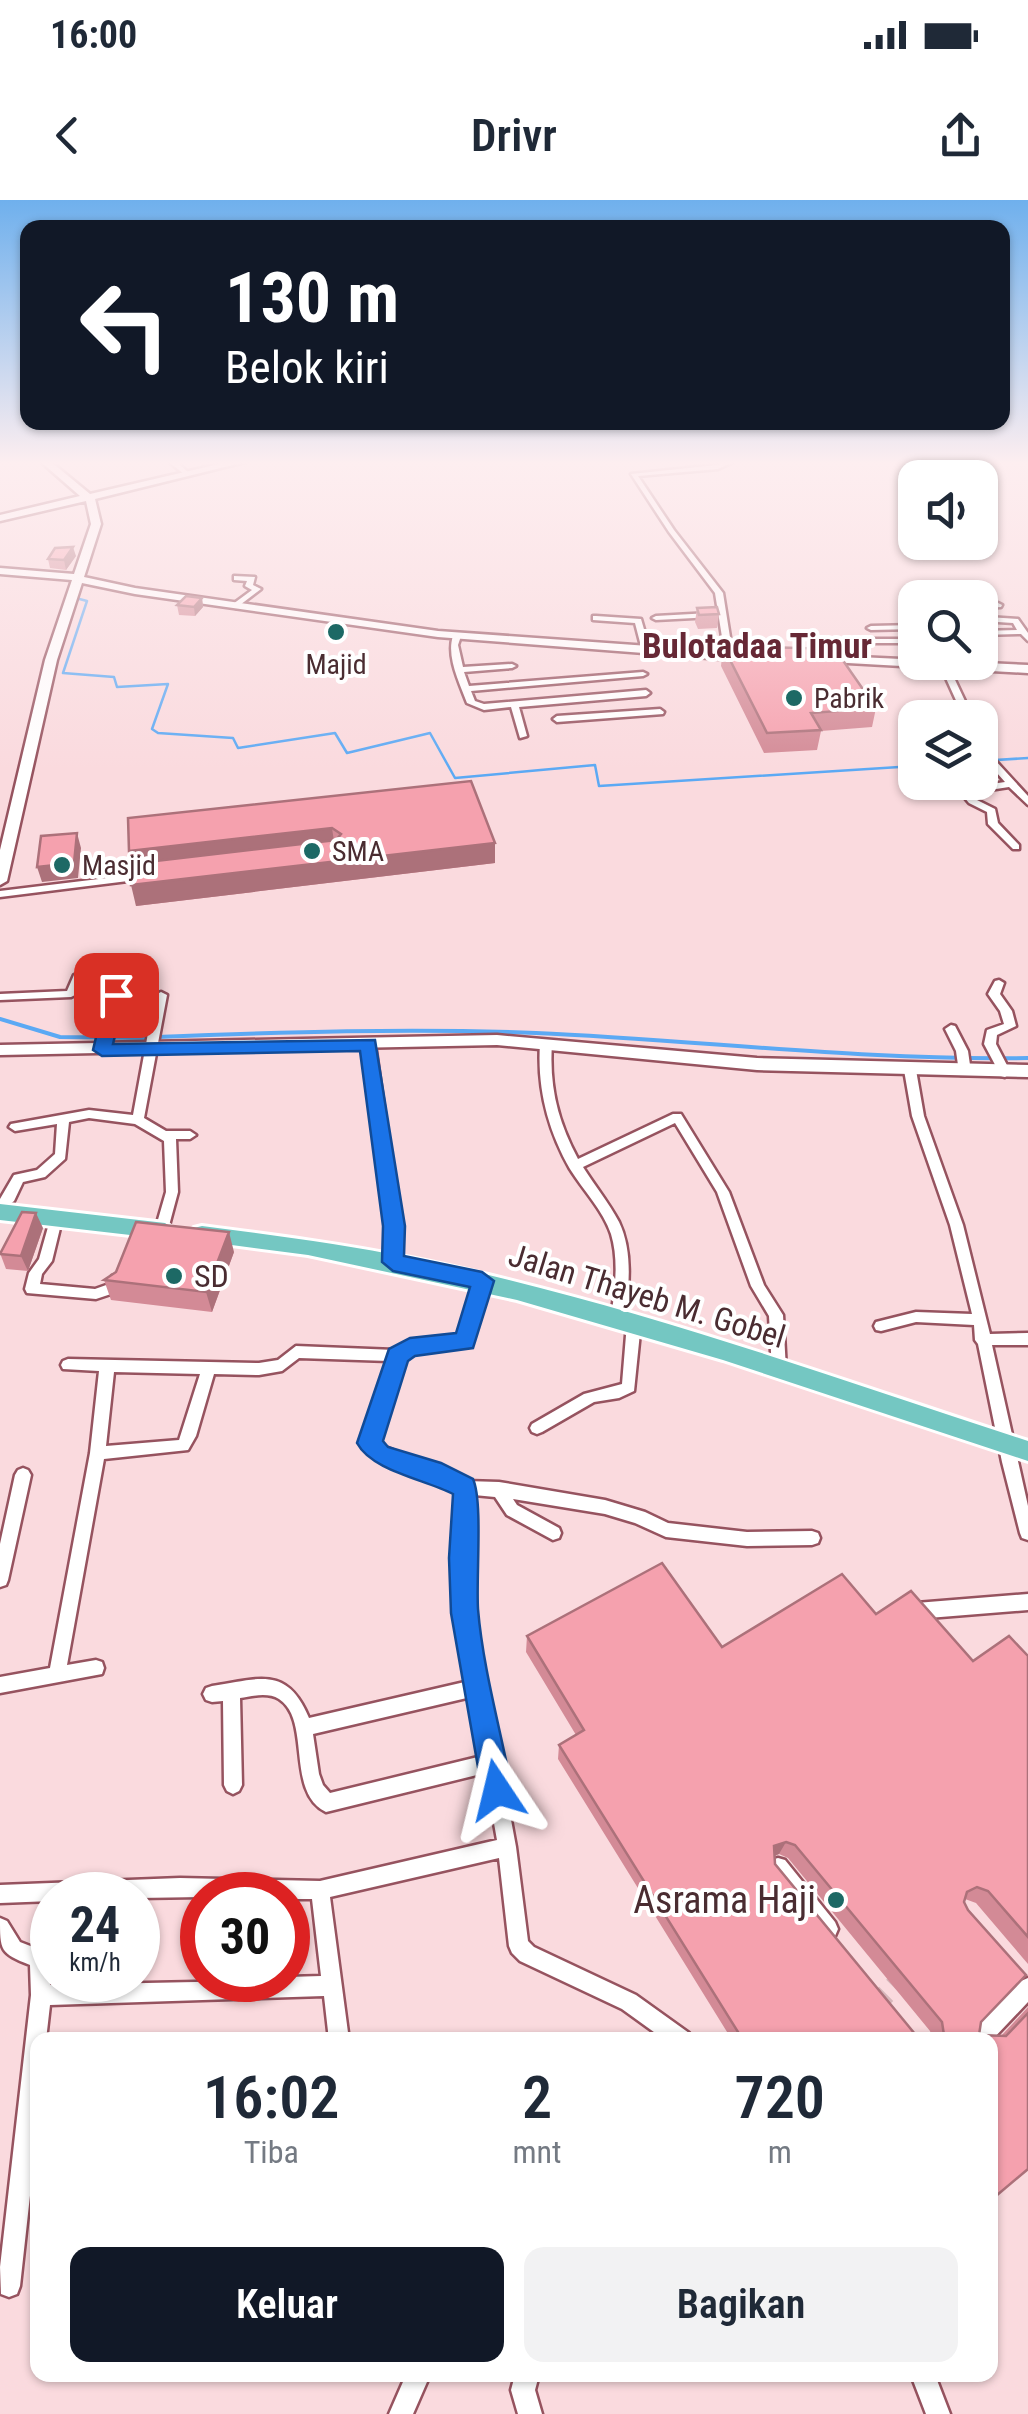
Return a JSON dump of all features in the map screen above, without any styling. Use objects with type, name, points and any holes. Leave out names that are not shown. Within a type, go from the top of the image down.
[{"type":"main road","name":"Jalan Thayeb M. Gobel","points":[[0,1210],[135,1235],[162,1230],[292,1244],[482,1281],[626,1321],[1016,1447]]},
{"type":"street","points":[[0,881],[44,688],[83,564]]},
{"type":"street","points":[[698,564],[709,577],[725,614],[729,656]]},
{"type":"street","points":[[0,571],[78,578],[236,606],[457,636],[764,658]]},
{"type":"street","points":[[236,578],[253,579],[250,586],[257,588],[236,606]]},
{"type":"street","points":[[656,618],[725,614]]},
{"type":"street","points":[[596,618],[638,621],[646,650]]},
{"type":"street","points":[[998,619],[1014,620],[1026,636]]},
{"type":"street","points":[[871,628],[898,627]]},
{"type":"street","points":[[998,633],[1026,636]]},
{"type":"street","points":[[457,636],[454,645],[459,670],[475,706],[646,693]]},
{"type":"street","points":[[866,641],[898,641]]},
{"type":"street","points":[[800,658],[898,662]]},
{"type":"street","points":[[459,670],[512,666]]},
{"type":"street","points":[[998,667],[1028,669]]},
{"type":"street","points":[[466,689],[642,674]]},
{"type":"street","points":[[553,700],[561,732]]},
{"type":"street","points":[[514,704],[523,736]]},
{"type":"street","points":[[558,719],[660,712]]},
{"type":"street","points":[[998,772],[1028,802]]},
{"type":"street","points":[[1008,784],[964,791],[972,801],[992,811],[993,824],[1016,847]]},
{"type":"street","points":[[0,894],[170,874]]},
{"type":"street","points":[[0,996],[71,994],[78,977],[128,973],[125,988],[112,1003],[104,1043]]},
{"type":"street","points":[[999,984],[994,994],[1006,1011],[1010,1026],[990,1035],[999,1064]]},
{"type":"street","points":[[138,1120],[160,994]]},
{"type":"street","points":[[952,1029],[964,1065]]},
{"type":"street","points":[[0,1050],[154,1040],[369,1044],[446,1039],[546,1044],[706,1060],[910,1070],[999,1064],[1028,1071]]},
{"type":"street","points":[[369,1044],[394,1226],[393,1262]]},
{"type":"street","points":[[537,1428],[566,1415],[591,1397],[616,1394],[629,1387],[618,1235],[555,1130],[546,1098],[546,1044]]},
{"type":"street","points":[[910,1070],[914,1101],[962,1240],[982,1340],[1016,1447],[1028,1533]]},
{"type":"street","points":[[15,1127],[88,1114],[138,1120],[168,1135],[190,1135]]},
{"type":"street","points":[[575,1166],[677,1117],[723,1192],[758,1286],[776,1315],[779,1370]]},
{"type":"street","points":[[0,1210],[10,1198],[20,1172],[42,1174],[61,1156],[63,1119]]},
{"type":"street","points":[[162,1230],[172,1192],[168,1135]]},
{"type":"street","points":[[56,1220],[45,1261],[31,1285],[33,1290],[109,1291],[126,1258]]},
{"type":"street","points":[[482,1281],[465,1342],[410,1347],[398,1356],[371,1448],[464,1487],[606,1508],[639,1516],[666,1530],[748,1539],[812,1538]]},
{"type":"street","points":[[881,1326],[916,1317],[978,1320]]},
{"type":"street","points":[[982,1340],[1028,1339]]},
{"type":"street","points":[[68,1365],[271,1368],[282,1365],[296,1352],[398,1356]]},
{"type":"street","points":[[57,1675],[98,1453],[107,1366]]},
{"type":"street","points":[[98,1453],[182,1446],[190,1436],[209,1367]]},
{"type":"street","points":[[0,1580],[23,1475]]},
{"type":"street","points":[[464,1487],[468,1507],[462,1558],[465,1613],[522,1950],[628,2002],[671,2032]]},
{"type":"street","points":[[498,1489],[512,1510],[553,1533]]},
{"type":"street","points":[[916,1611],[1028,1602]]},
{"type":"street","points":[[0,1686],[96,1668]]},
{"type":"street","points":[[302,1728],[479,1687]]},
{"type":"street","points":[[233,1786],[221,1693],[266,1688],[284,1693],[296,1703],[314,1790],[326,1802],[492,1762]]},
{"type":"street","points":[[0,1894],[180,1887],[320,1890],[507,1847]]},
{"type":"street","points":[[778,1867],[847,1952]]},
{"type":"street","points":[[320,1890],[337,2032]]},
{"type":"street","points":[[0,1928],[13,1949],[30,1956]]},
{"type":"street","points":[[984,2032],[1025,1981]]},
{"type":"street","points":[[160,1991],[331,1986]]},
{"type":"street","points":[[38,2032],[40,2002]]},
{"type":"street","points":[[9,2286],[30,2119]]},
{"type":"street","points":[[400,2414],[415,2382]]},
{"type":"street","points":[[525,2382],[530,2414]]},
{"type":"street","points":[[925,2382],[938,2414]]},
{"type":"building","points":[[186,596],[202,598],[194,607],[177,605]]},
{"type":"building","points":[[717,607],[719,614],[699,615],[697,608]]},
{"type":"building","name":"Pabrik","points":[[723,646],[835,649],[876,708],[811,713],[821,730],[767,733]]},
{"type":"building","points":[[471,781],[495,843],[131,885],[130,864],[336,840],[341,834],[332,828],[129,851],[128,818]]},
{"type":"building","points":[[77,833],[74,863],[37,867],[41,836]]},
{"type":"building","points":[[22,1212],[36,1213],[21,1256],[0,1254]]},
{"type":"building","points":[[136,1222],[229,1232],[206,1292],[104,1280],[116,1272]]},
{"type":"building","name":"Asrama Haji","points":[[662,1563],[722,1647],[842,1574],[876,1614],[911,1591],[973,1661],[1009,1636],[1028,1656],[1028,1937],[988,1891],[977,1887],[967,1892],[964,1902],[1026,1975],[981,2022],[979,2032],[944,2032],[942,2022],[795,1845],[786,1842],[774,1846],[775,1864],[913,2032],[738,2032],[559,1745],[584,1730],[527,1636]]},
{"type":"building","name":"Asrama Haji","points":[[1028,2013],[1028,2169],[998,2194],[998,2036],[1006,2036]]},
{"type":"waterway","points":[[72,597],[87,601],[63,673],[114,677],[117,687],[168,684],[152,729],[158,733],[233,738],[238,748],[335,733],[347,753],[430,733],[455,778],[595,765],[599,786],[898,767]]},
{"type":"waterway","points":[[998,760],[1028,758]]},
{"type":"waterway","points":[[0,1019],[60,1037],[148,1038]]},
{"type":"waterway","points":[[157,1037],[347,1031],[489,1032],[905,1056],[1028,1058]]},
{"type":"tunnel","points":[[872,2008],[906,1974]]},
{"type":"place","name":"Majid","points":[[336,632]]},
{"type":"place","name":"Pabrik","points":[[794,698]]},
{"type":"place","name":"SMA","points":[[312,851]]},
{"type":"place","name":"Masjid","points":[[62,865]]},
{"type":"place","name":"SD","points":[[174,1276]]},
{"type":"place","name":"Asrama Haji","points":[[836,1900]]},
{"type":"district","name":"Bulotadaa Timur","points":[[757,646]]},
{"type":"route","points":[[116,995],[102,1050],[369,1044],[394,1226],[393,1262],[482,1281],[465,1342],[410,1347],[398,1356],[370,1443],[380,1455],[432,1471],[464,1487],[466,1492],[462,1558],[465,1613],[497,1790]]}]
